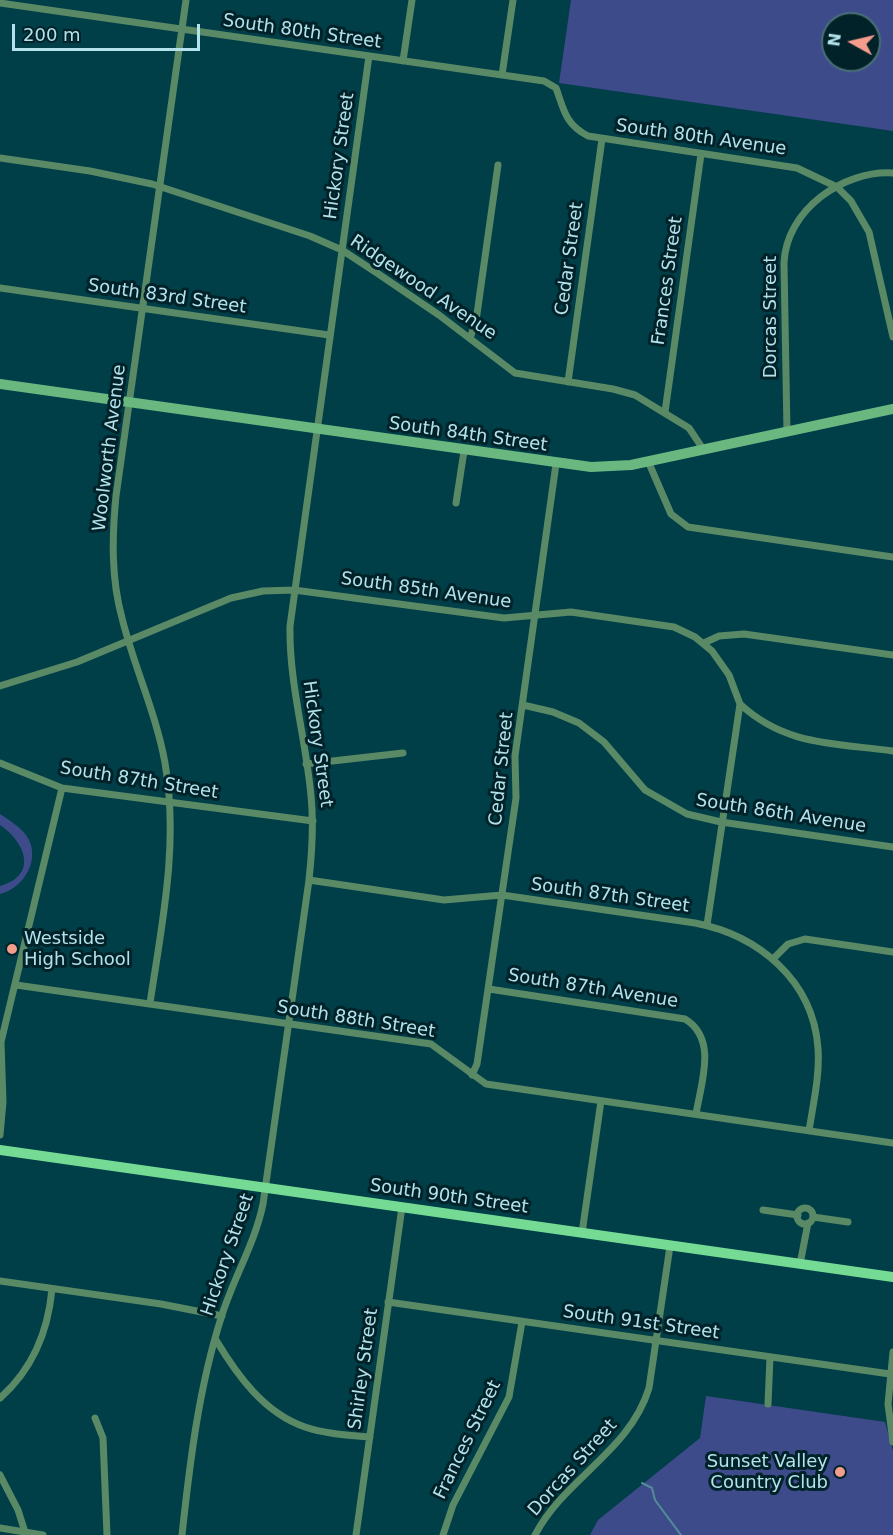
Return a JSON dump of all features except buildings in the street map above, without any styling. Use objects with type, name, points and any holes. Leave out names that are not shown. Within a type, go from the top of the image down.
[{"type":"main road","name":"South 84th Street","points":[[0,384],[556,464],[605,467],[648,461]]},
{"type":"main road","points":[[648,461],[893,409]]},
{"type":"main road","name":"South 90th Street","points":[[0,1150],[893,1277]]},
{"type":"street","name":"Woolworth Avenue","points":[[150,1003],[170,867],[169,801],[156,727],[128,641],[117,594],[112,541],[116,496],[186,0]]},
{"type":"street","points":[[403,61],[412,0]]},
{"type":"street","points":[[502,75],[513,0]]},
{"type":"street","name":"South 80th Street","points":[[0,3],[529,79]]},
{"type":"street","name":"Hickory Street","points":[[182,1535],[200,1404],[222,1316],[255,1234],[266,1188],[309,879],[312,821],[290,657],[290,626],[369,56]]},
{"type":"street","name":"South 80th Avenue","points":[[529,79],[555,86],[562,111],[569,123],[588,136],[797,168],[837,187]]},
{"type":"street","name":"Cedar Street","points":[[568,382],[602,139]]},
{"type":"street","name":"Frances Street","points":[[665,412],[700,154]]},
{"type":"street","name":"Ridgewood Avenue","points":[[0,158],[90,171],[160,186],[272,222],[342,250],[470,338],[515,373],[625,392],[665,412],[693,431],[703,449]]},
{"type":"street","points":[[470,338],[476,321],[498,165]]},
{"type":"street","points":[[892,333],[870,232],[851,201],[837,187],[866,175],[893,173]]},
{"type":"street","name":"Dorcas Street","points":[[787,432],[785,249],[792,230],[803,213],[837,187]]},
{"type":"street","name":"South 83rd Street","points":[[0,288],[329,335]]},
{"type":"street","points":[[456,503],[464,451]]},
{"type":"street","points":[[648,461],[671,514],[688,527],[893,557]]},
{"type":"street","name":"Cedar Street","points":[[471,1075],[477,1064],[516,798],[516,756],[556,464]]},
{"type":"street","name":"South 85th Avenue","points":[[0,686],[51,672],[231,598],[263,591],[294,590],[504,618],[571,612],[662,625],[685,632],[704,643]]},
{"type":"street","points":[[893,655],[744,634],[719,636],[704,643],[723,665],[740,705],[763,724],[790,736],[893,751]]},
{"type":"street","name":"South 86th Avenue","points":[[523,705],[553,712],[579,723],[604,742],[635,781],[656,798],[687,814],[721,822],[893,847]]},
{"type":"street","points":[[706,925],[740,705]]},
{"type":"street","points":[[306,764],[403,753]]},
{"type":"street","name":"South 87th Street","points":[[0,762],[62,788],[312,821]]},
{"type":"street","points":[[0,1135],[3,1102],[1,1046],[62,788]]},
{"type":"street","name":"South 87th Street","points":[[309,879],[439,899],[502,895],[706,925],[743,937],[773,958],[799,991],[816,1033],[818,1070],[809,1131]]},
{"type":"street","points":[[773,958],[788,944],[805,939],[893,952]]},
{"type":"street","name":"South 88th Street","points":[[15,985],[431,1044],[486,1084],[893,1143]]},
{"type":"street","name":"South 87th Avenue","points":[[489,989],[679,1016],[691,1022],[699,1031],[705,1055],[696,1114]]},
{"type":"street","points":[[582,1233],[601,1101]]},
{"type":"street","name":"Shirley Street","points":[[356,1535],[402,1207]]},
{"type":"street","points":[[798,1215],[800,1210],[806,1208],[812,1211],[802,1245],[800,1264]]},
{"type":"street","points":[[763,1210],[798,1215],[808,1221],[848,1222]]},
{"type":"street","name":"Dorcas Street","points":[[535,1535],[553,1508],[622,1437],[635,1419],[649,1388],[670,1246]]},
{"type":"street","points":[[0,1281],[222,1316]]},
{"type":"street","points":[[0,1398],[24,1373],[38,1350],[46,1328],[52,1289]]},
{"type":"street","name":"South 91st Street","points":[[388,1302],[890,1374]]},
{"type":"street","name":"Frances Street","points":[[443,1535],[453,1505],[509,1396],[522,1322]]},
{"type":"street","points":[[216,1340],[250,1388],[283,1416],[313,1429],[370,1437]]},
{"type":"street","points":[[893,1352],[888,1404],[893,1442]]},
{"type":"street","points":[[768,1404],[770,1357]]},
{"type":"street","points":[[95,1418],[103,1438],[107,1535]]},
{"type":"street","points":[[0,1475],[18,1510],[25,1532]]},
{"type":"street","points":[[0,1528],[43,1535]]},
{"type":"shaded area","points":[[571,0],[893,0],[893,131],[559,83]]},
{"type":"shaded area","points":[[0,814],[26,835],[31,844],[32,853],[31,862],[23,878],[9,891],[0,894],[0,886],[12,881],[20,874],[24,866],[24,858],[16,840],[0,825]]},
{"type":"shaded area","name":"Sunset Valley Country Club","points":[[706,1396],[885,1422],[893,1451],[893,1535],[590,1535],[598,1520],[700,1438]]},
{"type":"waterway","points":[[642,1483],[652,1488],[655,1500],[681,1535]]},
{"type":"place","name":"Westside High School","points":[[12,949]]},
{"type":"place","name":"Sunset Valley Country Club","points":[[840,1472]]}]
